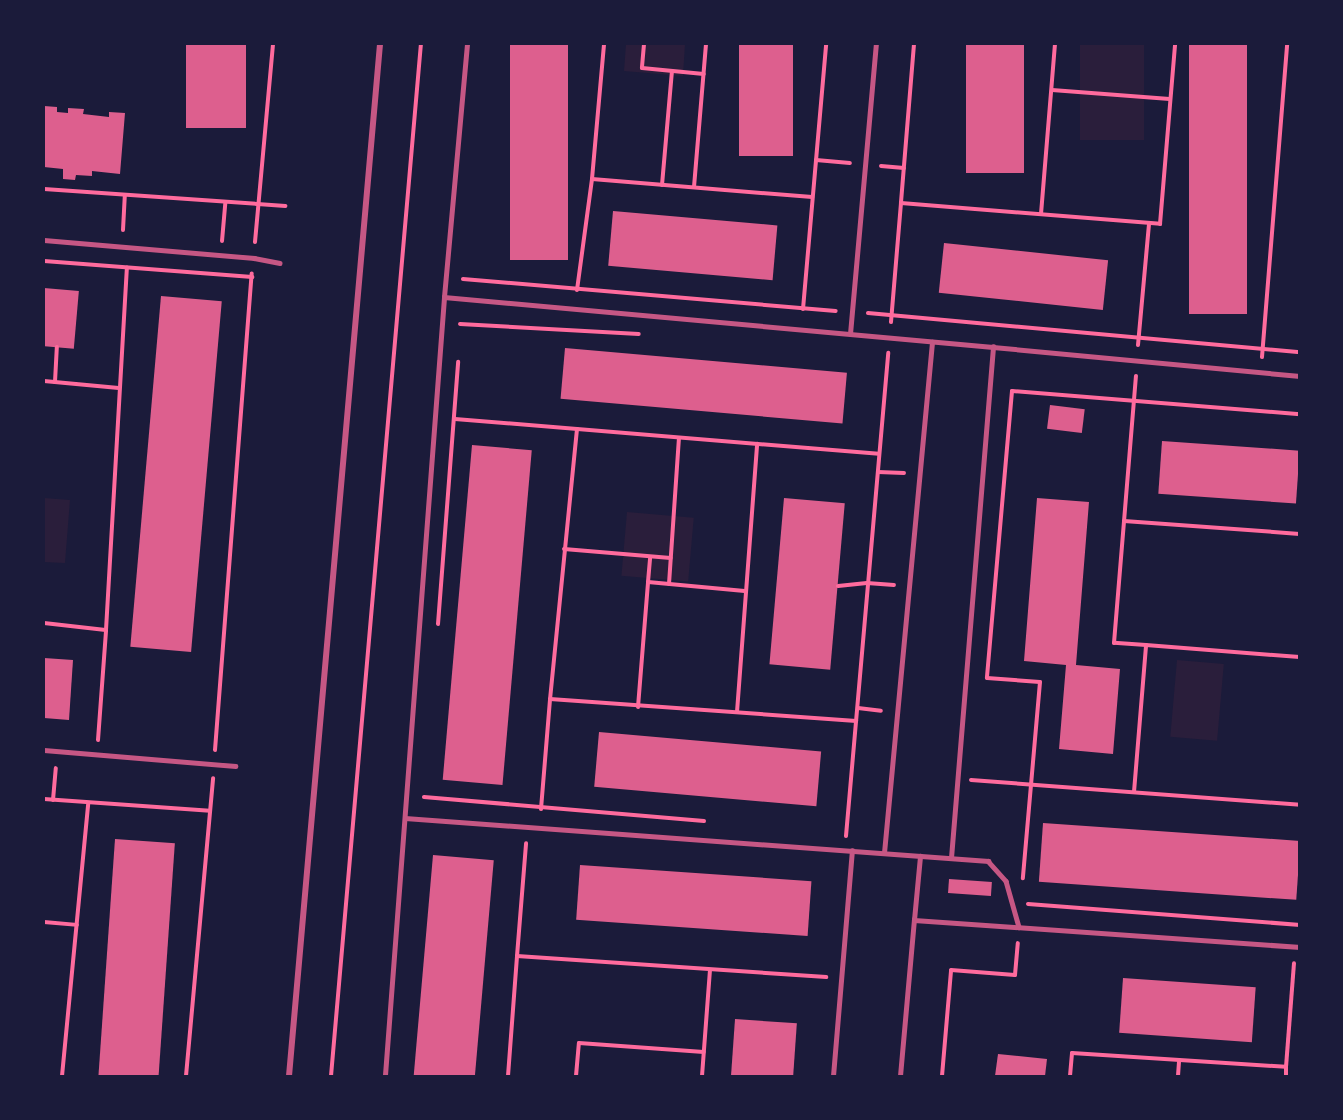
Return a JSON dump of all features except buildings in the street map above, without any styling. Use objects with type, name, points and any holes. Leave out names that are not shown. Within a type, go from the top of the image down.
[{"type":"street","points":[[289,1077],[380,44]]},
{"type":"lane","points":[[385,1075],[444,297],[467,44]]},
{"type":"lane","points":[[850,334],[876,44]]},
{"type":"lane","points":[[44,240],[254,258],[280,263]]},
{"type":"lane","points":[[444,297],[1299,376]]},
{"type":"lane","points":[[884,853],[932,342]]},
{"type":"lane","points":[[951,858],[993,347]]},
{"type":"lane","points":[[44,750],[235,766]]},
{"type":"lane","points":[[405,818],[988,861],[1006,881],[1019,927]]},
{"type":"lane","points":[[833,1077],[852,850]]},
{"type":"lane","points":[[900,1077],[920,856]]},
{"type":"lane","points":[[914,920],[1297,947]]},
{"type":"path","points":[[186,1077],[273,44]]},
{"type":"path","points":[[331,1077],[421,44]]},
{"type":"path","points":[[576,309],[592,179],[604,44]]},
{"type":"path","points":[[645,44],[642,68],[704,74]]},
{"type":"path","points":[[694,187],[706,44]]},
{"type":"path","points":[[801,330],[826,44]]},
{"type":"path","points":[[845,849],[914,44]]},
{"type":"path","points":[[1041,214],[1055,44]]},
{"type":"path","points":[[901,203],[1160,224],[1175,44]]},
{"type":"path","points":[[1261,372],[1287,44]]},
{"type":"path","points":[[662,185],[672,71]]},
{"type":"path","points":[[1052,90],[1170,99]]},
{"type":"path","points":[[816,160],[851,163]]},
{"type":"path","points":[[592,179],[812,197]]},
{"type":"path","points":[[44,189],[285,206]]},
{"type":"path","points":[[122,247],[126,195]]},
{"type":"path","points":[[1149,223],[1114,643],[1299,657]]},
{"type":"path","points":[[44,261],[252,278]]},
{"type":"path","points":[[98,743],[127,268]]},
{"type":"path","points":[[56,382],[57,347]]},
{"type":"path","points":[[1263,348],[1299,352]]},
{"type":"path","points":[[44,381],[119,388]]},
{"type":"path","points":[[990,389],[1299,414]]},
{"type":"path","points":[[1012,392],[987,678],[1040,682],[1023,882]]},
{"type":"path","points":[[455,419],[679,440],[879,454]]},
{"type":"path","points":[[540,828],[564,549],[578,429]]},
{"type":"path","points":[[669,584],[679,440]]},
{"type":"path","points":[[737,712],[757,444]]},
{"type":"path","points":[[878,472],[919,474]]},
{"type":"path","points":[[1124,521],[1299,534]]},
{"type":"path","points":[[564,549],[671,558]]},
{"type":"path","points":[[638,707],[650,556]]},
{"type":"path","points":[[648,582],[745,591]]},
{"type":"path","points":[[838,586],[867,583],[910,586]]},
{"type":"path","points":[[44,623],[106,630]]},
{"type":"path","points":[[1134,792],[1146,645]]},
{"type":"path","points":[[550,699],[856,721]]},
{"type":"path","points":[[858,708],[897,713]]},
{"type":"path","points":[[53,800],[57,751]]},
{"type":"path","points":[[958,778],[1299,805]]},
{"type":"path","points":[[424,797],[706,821]]},
{"type":"path","points":[[44,799],[210,812]]},
{"type":"path","points":[[62,1077],[88,804]]},
{"type":"path","points":[[508,1077],[527,827]]},
{"type":"path","points":[[835,832],[886,836]]},
{"type":"path","points":[[942,1077],[951,970],[1015,975],[1021,904],[1298,925],[1286,1077]]},
{"type":"path","points":[[44,922],[77,925]]},
{"type":"path","points":[[517,956],[830,977]]},
{"type":"path","points":[[702,1077],[710,970]]},
{"type":"path","points":[[576,1077],[579,1043],[704,1052]]},
{"type":"path","points":[[1070,1077],[1072,1053],[1286,1067]]},
{"type":"path","points":[[1178,1077],[1179,1060]]},
{"type":"shaded area","points":[[626,44],[685,44],[683,76],[624,71]]},
{"type":"shaded area","points":[[1080,44],[1144,44],[1144,140],[1080,140]]},
{"type":"shaded area","points":[[44,498],[70,500],[65,563],[44,562]]},
{"type":"shaded area","points":[[627,512],[694,518],[688,582],[621,576]]},
{"type":"shaded area","points":[[1177,660],[1224,664],[1217,741],[1170,737]]}]
